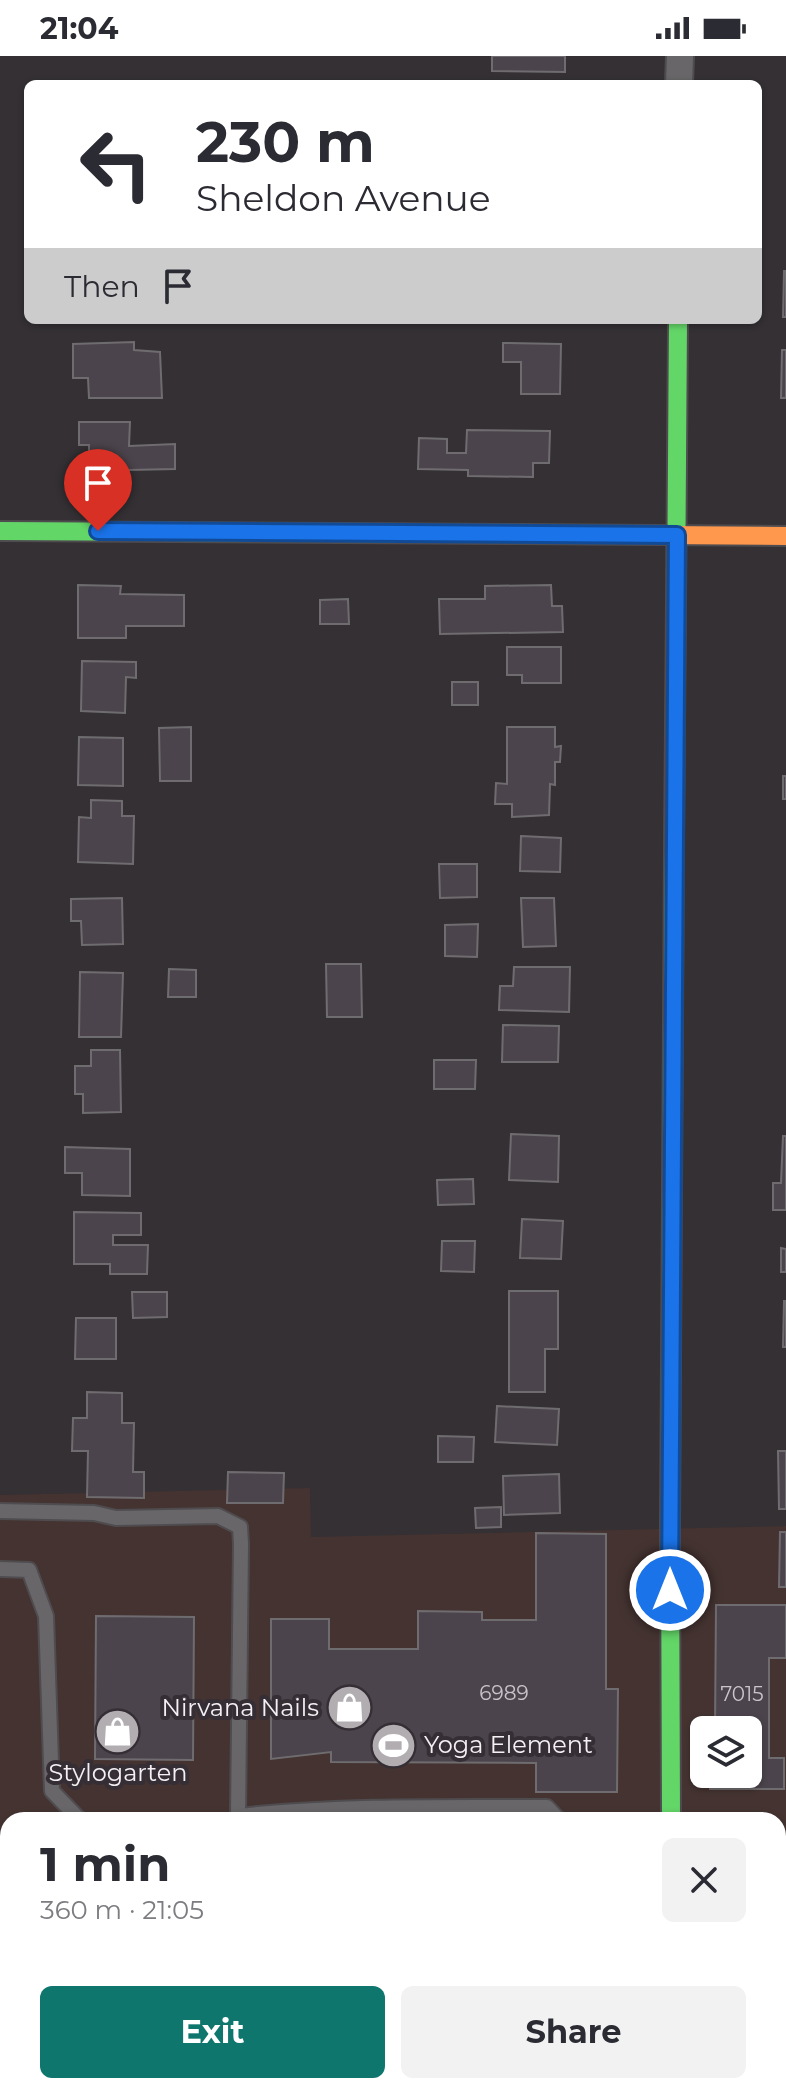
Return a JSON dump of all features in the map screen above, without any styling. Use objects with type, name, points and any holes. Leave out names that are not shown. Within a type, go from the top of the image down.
[{"type":"street","points":[[679,80],[680,56]]},
{"type":"street","points":[[671,1812],[678,324]]},
{"type":"street","points":[[0,531],[786,536]]},
{"type":"lane","points":[[0,1511],[94,1513],[116,1518],[218,1516],[240,1527],[238,1812]]},
{"type":"lane","points":[[0,1569],[29,1570],[46,1616],[52,1791],[72,1812]]},
{"type":"lane","points":[[434,1812],[547,1807],[552,1812]]},
{"type":"lane","points":[[280,1812],[301,1809],[384,1812]]},
{"type":"shaded area","points":[[310,1488],[311,1537],[786,1526],[786,1812],[0,1812],[0,1495]]},
{"type":"building","points":[[492,56],[565,56],[565,72],[492,71]]},
{"type":"building","points":[[786,271],[786,317],[783,317]]},
{"type":"building","points":[[134,342],[134,350],[160,352],[162,398],[89,398],[88,378],[73,378],[73,344]]},
{"type":"building","points":[[503,343],[561,344],[560,394],[521,394],[521,362],[503,362]]},
{"type":"building","points":[[782,350],[786,350],[786,398],[781,398]]},
{"type":"building","points":[[79,422],[130,422],[129,446],[175,444],[175,469],[128,470],[127,476],[89,476],[89,445],[79,445]]},
{"type":"building","points":[[467,430],[550,431],[549,463],[533,463],[533,477],[468,476],[468,470],[418,469],[419,438],[447,439],[447,453],[466,453]]},
{"type":"building","points":[[78,585],[121,586],[120,594],[184,595],[184,626],[126,626],[126,638],[78,638]]},
{"type":"building","points":[[551,585],[552,606],[562,606],[563,632],[440,634],[439,599],[485,599],[485,586]]},
{"type":"building","points":[[348,599],[349,624],[320,624],[320,600]]},
{"type":"building","points":[[507,647],[561,647],[561,683],[522,683],[522,675],[507,675]]},
{"type":"building","points":[[82,661],[136,662],[136,678],[126,677],[125,713],[81,711]]},
{"type":"building","points":[[452,682],[478,682],[478,705],[452,705]]},
{"type":"building","points":[[191,727],[191,781],[160,781],[159,728]]},
{"type":"building","points":[[507,727],[555,727],[555,747],[561,746],[560,762],[555,762],[555,785],[550,784],[549,815],[512,817],[512,804],[495,804],[496,783],[507,784]]},
{"type":"building","points":[[79,737],[123,738],[123,786],[78,785]]},
{"type":"building","points":[[783,776],[786,776],[786,799],[783,799]]},
{"type":"building","points":[[91,800],[122,801],[122,816],[134,816],[133,864],[78,862],[79,817],[91,818]]},
{"type":"building","points":[[521,836],[561,838],[560,872],[520,871]]},
{"type":"building","points":[[439,864],[477,864],[477,897],[440,898]]},
{"type":"building","points":[[122,898],[123,944],[82,945],[81,921],[71,921],[71,899]]},
{"type":"building","points":[[521,898],[554,898],[556,946],[523,947]]},
{"type":"building","points":[[478,924],[477,957],[445,956],[445,925]]},
{"type":"building","points":[[326,964],[361,964],[362,1017],[327,1017]]},
{"type":"building","points":[[514,967],[570,967],[569,1012],[499,1010],[500,986],[513,986]]},
{"type":"building","points":[[169,969],[196,970],[196,997],[168,997]]},
{"type":"building","points":[[80,972],[123,973],[121,1037],[79,1037]]},
{"type":"building","points":[[503,1025],[559,1026],[558,1062],[502,1062]]},
{"type":"building","points":[[91,1050],[120,1050],[121,1112],[83,1113],[83,1094],[75,1094],[75,1066],[91,1066]]},
{"type":"building","points":[[434,1060],[476,1060],[475,1089],[434,1089]]},
{"type":"building","points":[[511,1134],[559,1136],[558,1182],[509,1180]]},
{"type":"building","points":[[783,1136],[786,1136],[786,1210],[773,1210],[773,1183],[781,1183]]},
{"type":"building","points":[[65,1147],[130,1149],[130,1196],[82,1195],[82,1173],[65,1173]]},
{"type":"building","points":[[473,1179],[474,1204],[438,1205],[437,1180]]},
{"type":"building","points":[[74,1212],[141,1213],[141,1235],[113,1235],[113,1245],[148,1245],[147,1274],[110,1274],[110,1264],[74,1264]]},
{"type":"building","points":[[522,1219],[563,1221],[561,1259],[520,1258]]},
{"type":"building","points":[[442,1241],[475,1241],[474,1272],[441,1271]]},
{"type":"building","points":[[781,1248],[786,1249],[786,1272],[781,1272]]},
{"type":"building","points":[[509,1291],[558,1291],[558,1349],[545,1349],[545,1392],[509,1392]]},
{"type":"building","points":[[132,1292],[167,1292],[167,1317],[133,1318]]},
{"type":"building","points":[[786,1301],[786,1347],[783,1347]]},
{"type":"building","points":[[76,1318],[116,1318],[116,1359],[75,1359]]},
{"type":"building","points":[[87,1392],[122,1393],[122,1423],[134,1423],[133,1472],[144,1472],[144,1498],[87,1497],[88,1451],[72,1451],[73,1418],[87,1418]]},
{"type":"building","points":[[497,1406],[559,1409],[557,1445],[495,1442]]},
{"type":"building","points":[[438,1436],[474,1437],[473,1462],[438,1462]]},
{"type":"building","points":[[778,1451],[786,1451],[786,1509],[779,1509]]},
{"type":"building","points":[[228,1472],[284,1473],[283,1503],[227,1503]]},
{"type":"building","points":[[559,1474],[560,1513],[504,1515],[503,1476]]},
{"type":"building","points":[[501,1507],[501,1527],[476,1528],[475,1508]]},
{"type":"building","points":[[780,1532],[786,1532],[786,1587],[779,1587]]},
{"type":"building","points":[[536,1533],[606,1534],[606,1689],[618,1689],[617,1792],[536,1792],[536,1763],[331,1762],[331,1752],[271,1759],[271,1619],[329,1619],[329,1649],[418,1649],[418,1611],[482,1612],[482,1620],[536,1620]]},
{"type":"building","points":[[716,1605],[786,1605],[786,1658],[769,1658],[769,1758],[784,1758],[784,1789],[710,1789],[762,1788],[762,1716],[715,1716]]},
{"type":"building","points":[[96,1616],[194,1617],[193,1760],[95,1759]]},
{"type":"traffic: fast","points":[[676,601],[678,324]]},
{"type":"traffic: fast","points":[[0,531],[519,534]]},
{"type":"traffic: fast","points":[[671,1812],[674,851]]},
{"type":"traffic: slow","points":[[519,534],[786,536]]},
{"type":"traffic: jam","points":[[674,851],[676,601]]},
{"type":"place","name":"Nirvana Nails","points":[[350,1708]]},
{"type":"place","name":"Stylogarten","points":[[118,1731]]},
{"type":"place","name":"Yoga Element","points":[[393,1745]]},
{"type":"route","points":[[98,531],[677,535],[670,1590]]}]
